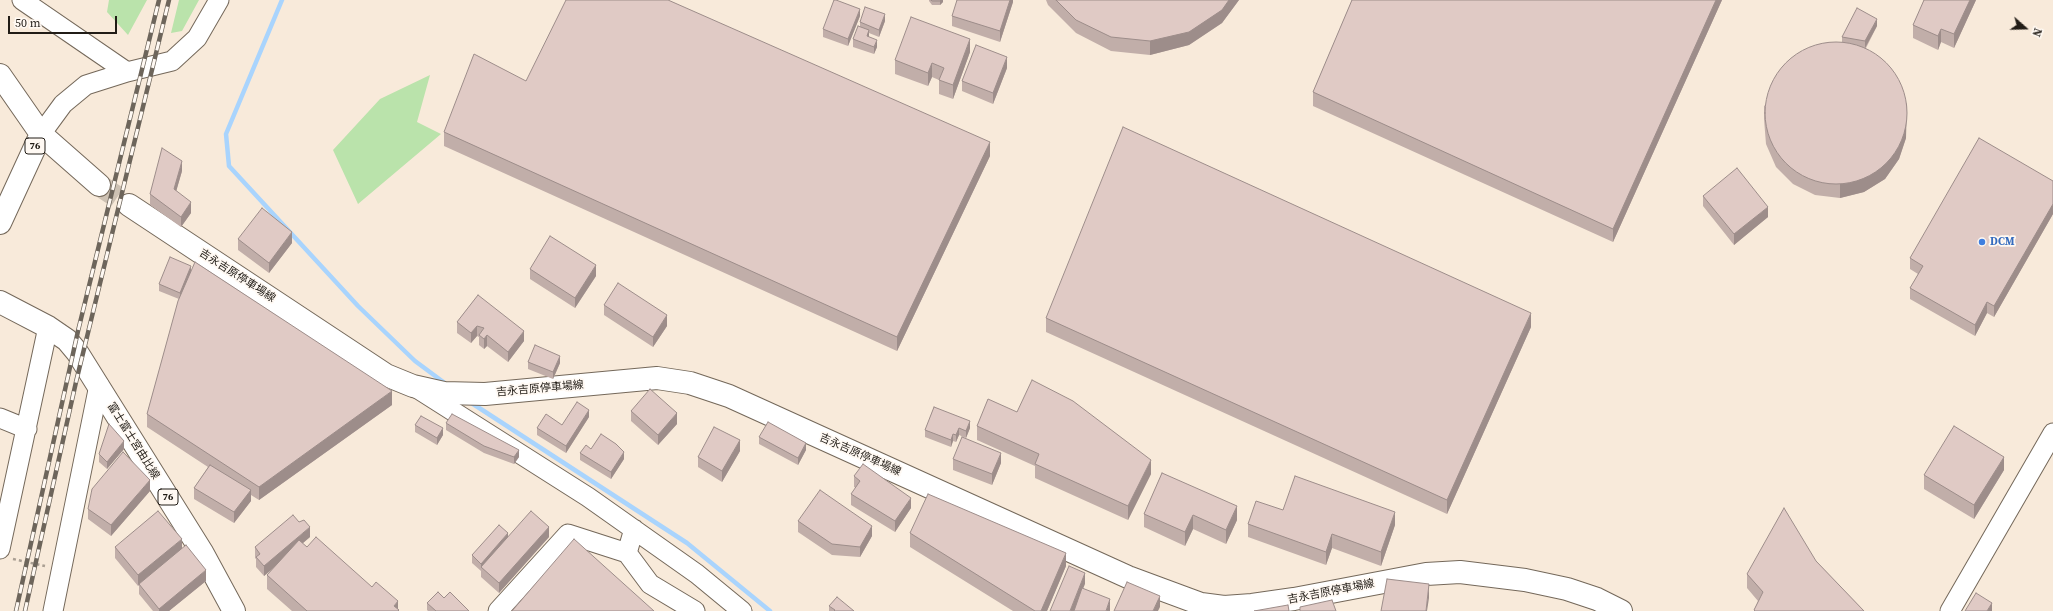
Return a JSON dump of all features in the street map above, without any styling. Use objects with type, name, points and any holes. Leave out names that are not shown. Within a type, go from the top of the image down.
[{"type":"main road","name":"76","points":[[0,75],[40,134],[0,223]]},
{"type":"main road","points":[[40,134],[99,185]]},
{"type":"main road","name":"吉永吉原停車場線","points":[[129,205],[386,375],[413,386],[444,393],[485,394],[657,378],[690,383],[729,396],[1128,577],[1201,604],[1224,607],[1252,605],[1294,599],[1426,574],[1460,572],[1525,580],[1567,589],[1597,599],[1621,611]]},
{"type":"main road","name":"富士富士宮由比線","points":[[0,302],[48,327],[67,340],[77,352],[202,552],[234,611]]},
{"type":"street","points":[[22,0],[128,72]]},
{"type":"street","points":[[40,134],[63,104],[86,85],[128,72],[172,61],[197,38],[219,0]]},
{"type":"street","points":[[4,553],[48,327]]},
{"type":"street","points":[[53,611],[99,385]]},
{"type":"street","points":[[413,386],[588,497],[697,574],[742,611]]},
{"type":"street","points":[[0,418],[27,429]]},
{"type":"street","points":[[1950,611],[2053,433]]},
{"type":"street","points":[[627,553],[634,529]]},
{"type":"street","points":[[498,611],[568,534],[627,553],[650,584],[695,611]]},
{"type":"path","points":[[4,553],[62,570]]},
{"type":"green space","points":[[109,0],[147,0],[128,35],[107,12]]},
{"type":"green space","points":[[179,0],[199,0],[182,31],[171,33]]},
{"type":"green space","points":[[430,75],[417,122],[441,134],[358,204],[333,150],[380,99]]},
{"type":"building","points":[[566,0],[668,0],[990,142],[897,337],[444,132],[474,54],[526,81]]},
{"type":"building","points":[[834,0],[860,9],[848,39],[823,29]]},
{"type":"building","points":[[957,0],[1010,0],[1000,31],[952,16]]},
{"type":"building","points":[[1056,0],[1229,0],[1222,10],[1189,32],[1150,41],[1111,37],[1076,20]]},
{"type":"building","points":[[1352,0],[1716,0],[1613,229],[1313,92]]},
{"type":"building","points":[[1924,0],[1970,0],[1954,34],[1941,29],[1938,36],[1913,25]]},
{"type":"building","points":[[865,7],[885,14],[879,30],[860,22]]},
{"type":"building","points":[[1857,8],[1877,19],[1865,41],[1842,37]]},
{"type":"building","points":[[911,17],[970,39],[953,85],[939,80],[944,68],[932,63],[928,73],[895,60]]},
{"type":"building","points":[[858,26],[869,30],[867,36],[877,40],[874,47],[853,39]]},
{"type":"building","points":[[1829,42],[1843,42],[1870,50],[1891,68],[1902,86],[1906,99],[1906,127],[1899,147],[1881,168],[1870,176],[1857,181],[1843,184],[1829,184],[1802,176],[1781,158],[1773,147],[1768,134],[1765,120],[1765,106],[1773,79],[1791,58],[1802,50],[1815,45]]},
{"type":"building","points":[[976,45],[1007,57],[993,93],[962,81]]},
{"type":"building","points":[[1123,127],[1531,313],[1447,500],[1046,318]]},
{"type":"building","name":"DCM","points":[[1979,138],[2053,181],[2053,204],[1994,306],[1987,302],[1975,325],[1910,288],[1923,266],[1910,258]]},
{"type":"building","points":[[162,148],[182,161],[174,189],[191,202],[181,217],[150,194]]},
{"type":"building","points":[[1737,168],[1768,207],[1734,234],[1703,196]]},
{"type":"building","points":[[262,208],[292,232],[269,263],[238,239]]},
{"type":"building","points":[[550,236],[596,265],[575,298],[530,269]]},
{"type":"building","points":[[170,257],[191,266],[180,293],[159,284]]},
{"type":"building","points":[[195,262],[392,391],[259,487],[147,414],[178,301]]},
{"type":"building","points":[[618,283],[667,315],[653,337],[604,305]]},
{"type":"building","points":[[478,295],[524,331],[508,352],[487,335],[484,339],[479,335],[484,328],[477,326],[471,333],[457,322]]},
{"type":"building","points":[[535,345],[560,356],[553,372],[528,362]]},
{"type":"building","points":[[1032,380],[1073,401],[1151,460],[1128,506],[1035,464],[1039,454],[977,426],[988,399],[1017,412]]},
{"type":"building","points":[[650,389],[677,413],[658,435],[631,411]]},
{"type":"building","points":[[577,402],[589,410],[566,446],[537,428],[546,414],[562,425]]},
{"type":"building","points":[[934,407],[970,421],[966,431],[959,428],[956,435],[953,434],[951,440],[925,430]]},
{"type":"building","points":[[452,414],[519,450],[514,457],[484,446],[446,423]]},
{"type":"building","points":[[421,416],[443,428],[437,438],[415,425]]},
{"type":"building","points":[[768,422],[806,443],[798,458],[759,437]]},
{"type":"building","points":[[109,424],[124,441],[107,462],[99,454]]},
{"type":"building","points":[[1954,426],[2004,457],[1974,505],[1924,475]]},
{"type":"building","points":[[714,427],[740,440],[722,471],[698,457]]},
{"type":"building","points":[[601,434],[616,444],[624,452],[611,472],[580,453],[586,445],[591,449]]},
{"type":"building","points":[[962,437],[1001,453],[992,474],[953,459]]},
{"type":"building","points":[[123,452],[150,480],[111,525],[88,509],[92,489]]},
{"type":"building","points":[[863,464],[911,498],[895,521],[851,494],[860,481],[854,476]]},
{"type":"building","points":[[210,465],[251,490],[234,512],[194,488]]},
{"type":"building","points":[[1162,473],[1237,506],[1226,530],[1193,515],[1185,532],[1144,514]]},
{"type":"building","points":[[1295,476],[1395,512],[1381,552],[1332,534],[1326,552],[1248,524],[1256,501],[1283,510]]},
{"type":"building","points":[[820,490],[872,526],[860,547],[832,544],[798,521]]},
{"type":"building","points":[[928,494],[1066,553],[1041,611],[1035,611],[910,533]]},
{"type":"building","points":[[1784,508],[1816,561],[1864,611],[1754,610],[1763,592],[1747,574]]},
{"type":"building","points":[[158,511],[182,539],[138,575],[115,547]]},
{"type":"building","points":[[531,511],[549,527],[499,583],[481,567]]},
{"type":"building","points":[[293,515],[299,522],[304,520],[310,527],[264,566],[256,557],[260,554],[255,547]]},
{"type":"building","points":[[499,525],[508,533],[481,564],[472,555]]},
{"type":"building","points":[[316,537],[372,587],[376,582],[398,601],[394,606],[399,610],[307,611],[267,575],[299,540],[307,547]]},
{"type":"building","points":[[574,539],[654,611],[512,611]]},
{"type":"building","points":[[186,545],[206,570],[159,609],[139,584]]},
{"type":"building","points":[[1069,566],[1085,573],[1070,611],[1050,611]]},
{"type":"building","points":[[1387,579],[1429,584],[1426,611],[1381,611]]},
{"type":"building","points":[[1127,582],[1160,596],[1153,611],[1114,611]]},
{"type":"building","points":[[1082,588],[1110,599],[1106,611],[1074,611]]},
{"type":"building","points":[[438,592],[444,598],[450,592],[469,611],[436,611],[427,603]]},
{"type":"building","points":[[1976,593],[1992,603],[1987,611],[1965,611]]},
{"type":"building","points":[[837,597],[854,611],[834,611],[835,610],[829,606]]},
{"type":"building","points":[[1332,600],[1336,611],[1300,611],[1300,607]]},
{"type":"building","points":[[1288,605],[1289,611],[1254,611]]},
{"type":"waterway","points":[[282,0],[226,134],[229,166],[358,306],[415,361],[446,384]]},
{"type":"waterway","points":[[470,402],[687,543],[770,611]]},
{"type":"tunnel","points":[[99,185],[129,205]]},
{"type":"railway","points":[[16,611],[78,331],[159,0]]},
{"type":"railway","points":[[25,611],[76,382],[169,0]]},
{"type":"place","name":"DCM","points":[[1982,242]]}]
